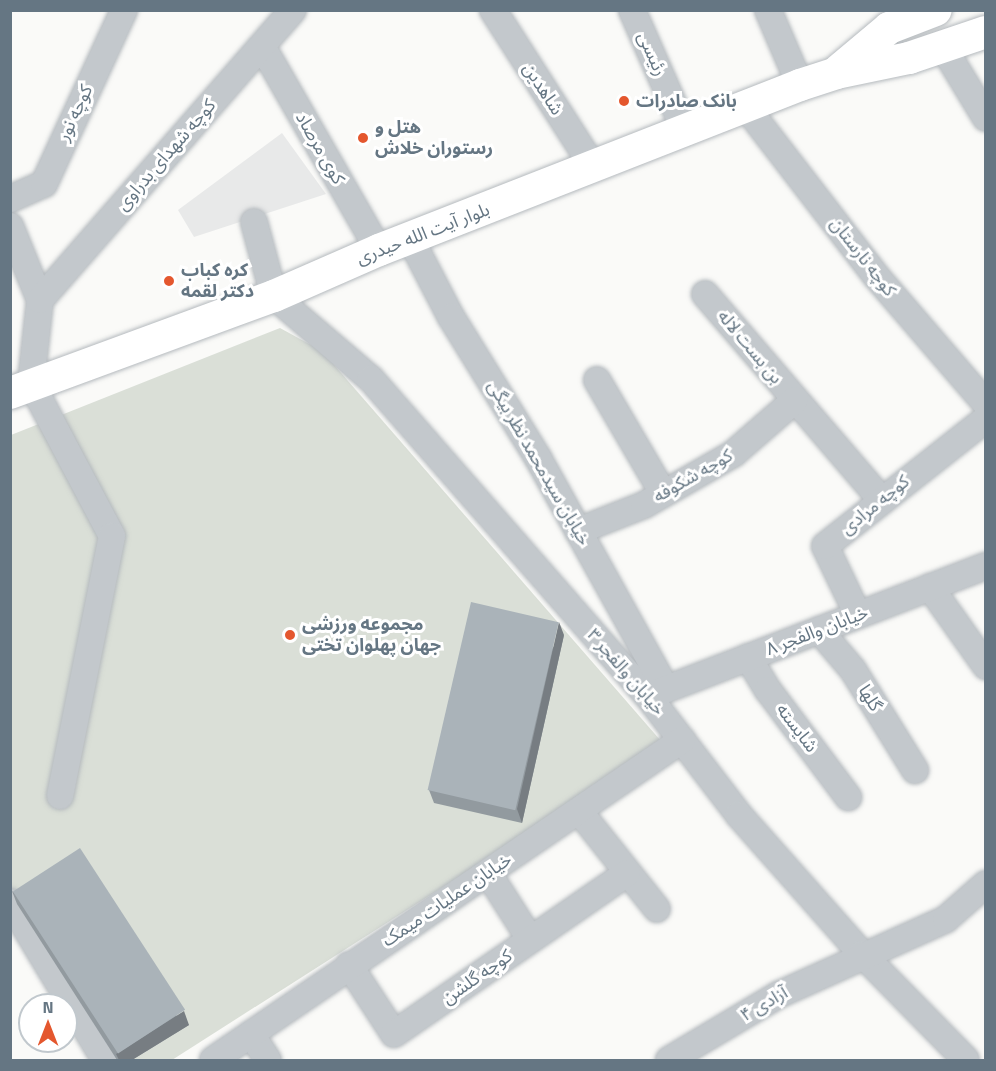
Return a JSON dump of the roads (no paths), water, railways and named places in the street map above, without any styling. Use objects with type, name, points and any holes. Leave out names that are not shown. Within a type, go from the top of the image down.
[{"type":"main road","name":"بلوار آیت الله حیدری","points":[[836,73],[884,19],[936,10]]},
{"type":"main road","name":"بلوار آیت الله حیدری","points":[[21,388],[274,296],[378,250],[594,168],[800,85],[836,73],[943,47],[986,32]]},
{"type":"street","name":"کوچه نور","points":[[10,199],[44,184],[124,10]]},
{"type":"street","name":"کوچه شهدای بدراوی","points":[[40,300],[293,10]]},
{"type":"street","name":"شاهدین","points":[[493,10],[594,168]]},
{"type":"street","name":"رئیسی","points":[[632,10],[685,131]]},
{"type":"street","points":[[768,10],[800,85]]},
{"type":"street","name":"کوی مرصاد","points":[[262,46],[378,250]]},
{"type":"street","points":[[943,47],[986,118]]},
{"type":"street","name":"کوچه نارستان","points":[[746,107],[876,276],[986,404]]},
{"type":"street","points":[[254,222],[274,296]]},
{"type":"street","points":[[10,226],[40,300],[21,388],[112,536],[60,796]]},
{"type":"street","name":"خیابان سیدمحمد نظر بیگی","points":[[410,238],[451,317],[497,389],[578,531],[657,692]]},
{"type":"street","name":"بن بست لاله","points":[[705,294],[881,499]]},
{"type":"street","name":"خیابان والفجر ۳","points":[[274,296],[371,379],[657,692],[682,740],[739,815],[862,954],[966,1060]]},
{"type":"street","points":[[597,380],[663,493]]},
{"type":"street","name":"کوچه شکوفه","points":[[578,531],[663,493],[745,446],[795,400]]},
{"type":"street","name":"کوچه مرادی","points":[[858,615],[825,546],[881,499],[986,419]]},
{"type":"street","name":"خیابان والفجر ۸","points":[[657,692],[986,566]]},
{"type":"street","points":[[930,587],[986,666]]},
{"type":"street","name":"گلها","points":[[819,630],[852,670],[915,770]]},
{"type":"street","name":"شایسته","points":[[748,657],[768,690],[848,797]]},
{"type":"street","name":"خیابان عملیات میمک","points":[[213,1060],[349,965],[682,740]]},
{"type":"street","points":[[579,811],[657,909]]},
{"type":"street","points":[[488,873],[530,939]]},
{"type":"street","name":"کوچه گلشن","points":[[349,965],[394,1034],[627,873]]},
{"type":"street","name":"آزادی ۴","points":[[669,1060],[778,995],[862,954],[890,947],[946,919],[986,884]]},
{"type":"street","points":[[10,902],[105,1060]]},
{"type":"street","points":[[251,1034],[268,1060]]},
{"type":"place","name":"بانک صادرات","points":[[624,101]]},
{"type":"place","name":"هتل و رستوران خلاش","points":[[363,138]]},
{"type":"place","name":"کره کباب دکتر لقمه","points":[[169,281]]},
{"type":"place","name":"مجموعه ورزشی جهان پهلوان تختی","points":[[290,635]]}]
